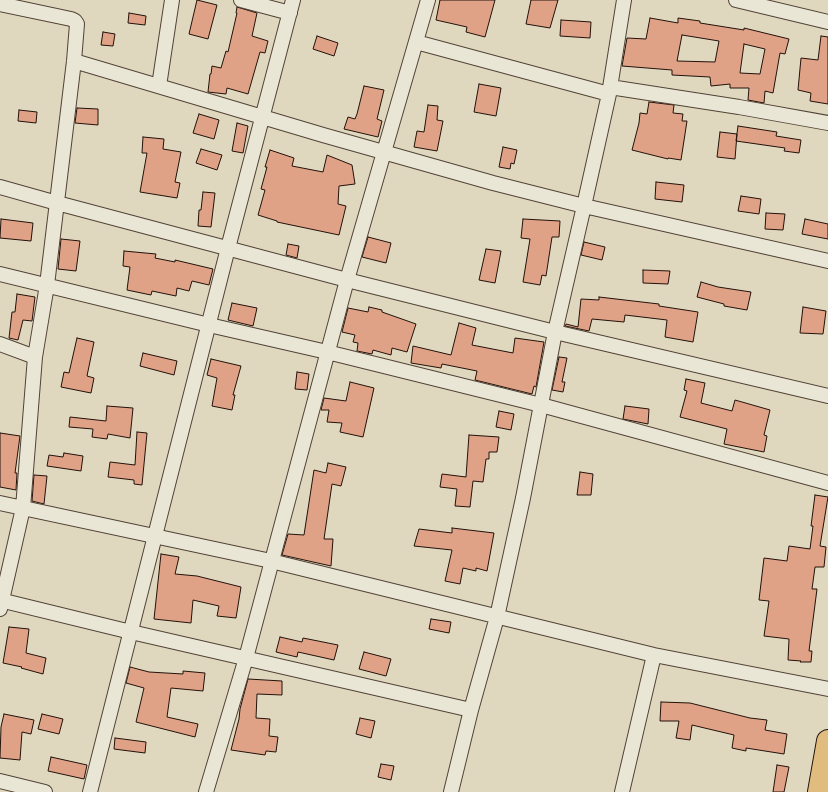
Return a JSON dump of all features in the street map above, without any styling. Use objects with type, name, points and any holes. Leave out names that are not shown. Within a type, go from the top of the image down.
[{"type":"main road","points":[[819,792],[828,741]]},
{"type":"street","points":[[159,86],[172,0]]},
{"type":"street","points":[[90,792],[291,6],[241,0]]},
{"type":"street","points":[[206,792],[246,658],[347,280],[428,0]]},
{"type":"street","points":[[451,792],[471,710],[497,617],[555,332],[609,91],[624,0]]},
{"type":"street","points":[[736,0],[828,22]]},
{"type":"street","points":[[0,4],[72,19],[76,24],[74,61],[47,286],[35,357],[23,508],[1,603],[471,710]]},
{"type":"street","points":[[416,42],[609,91],[739,108],[828,123]]},
{"type":"street","points":[[74,61],[262,118],[493,183],[584,206],[828,261]]},
{"type":"street","points":[[0,187],[347,280],[555,332],[828,396]]},
{"type":"street","points":[[0,274],[541,405],[828,483]]},
{"type":"street","points":[[0,344],[35,357]]},
{"type":"street","points":[[0,503],[271,561],[654,655],[828,689]]},
{"type":"street","points":[[622,792],[654,655]]},
{"type":"street","points":[[0,781],[45,792]]},
{"type":"building","points":[[197,0],[217,5],[208,39],[189,34]]},
{"type":"building","points":[[440,0],[495,0],[485,37],[466,32],[467,27],[436,20]]},
{"type":"building","points":[[531,0],[558,0],[550,28],[526,24]]},
{"type":"building","points":[[237,7],[257,13],[252,36],[268,41],[265,53],[260,52],[248,94],[227,88],[226,94],[208,92],[212,66],[221,68],[226,51],[228,52]]},
{"type":"building","points":[[129,13],[146,16],[145,25],[128,23]]},
{"type":"building","points":[[650,18],[678,23],[678,18],[744,30],[744,28],[789,39],[785,54],[780,53],[773,93],[765,91],[764,103],[748,100],[749,88],[730,88],[730,84],[711,86],[710,77],[672,75],[672,70],[622,66],[627,38],[646,39]],"holes":[[[682,35],[719,41],[715,62],[677,61]],[[744,44],[765,49],[760,74],[740,73]]]},
{"type":"building","points":[[561,20],[591,22],[590,38],[560,36]]},
{"type":"building","points":[[103,32],[115,34],[113,46],[101,45]]},
{"type":"building","points":[[317,36],[338,43],[334,56],[313,49]]},
{"type":"building","points":[[821,36],[828,37],[828,104],[810,101],[811,93],[798,90],[801,58],[818,60]]},
{"type":"building","points":[[479,84],[501,88],[496,116],[474,112]]},
{"type":"building","points":[[364,86],[384,90],[377,119],[382,121],[378,137],[344,129],[348,117],[355,119]]},
{"type":"building","points":[[649,102],[674,105],[673,113],[683,114],[682,121],[687,121],[681,160],[668,159],[632,150],[640,113],[647,114]]},
{"type":"building","points":[[428,105],[438,106],[437,120],[443,121],[437,151],[414,147],[417,131],[424,132]]},
{"type":"building","points":[[77,108],[98,109],[98,125],[75,123]]},
{"type":"building","points":[[19,110],[37,112],[36,123],[18,121]]},
{"type":"building","points":[[199,114],[219,120],[214,139],[193,133]]},
{"type":"building","points":[[237,123],[248,126],[243,153],[232,151]]},
{"type":"building","points":[[738,126],[777,132],[776,136],[801,140],[799,153],[784,151],[785,148],[736,141]]},
{"type":"building","points":[[720,132],[737,134],[735,159],[717,157]]},
{"type":"building","points":[[143,137],[164,139],[163,149],[181,152],[175,182],[180,183],[177,198],[140,192],[147,153],[142,153]]},
{"type":"building","points":[[503,147],[517,150],[514,164],[511,163],[510,169],[499,167]]},
{"type":"building","points":[[201,149],[222,155],[217,170],[196,163]]},
{"type":"building","points":[[270,150],[294,158],[292,166],[323,172],[327,155],[352,165],[355,184],[339,186],[338,204],[346,206],[339,235],[277,222],[258,215],[265,190],[261,189]]},
{"type":"building","points":[[656,182],[684,185],[682,202],[655,199]]},
{"type":"building","points":[[203,192],[215,193],[211,227],[198,226],[199,210],[201,210]]},
{"type":"building","points":[[741,196],[761,199],[759,214],[738,211]]},
{"type":"building","points":[[766,213],[785,214],[783,230],[765,229]]},
{"type":"building","points":[[1,219],[33,223],[31,241],[0,238]]},
{"type":"building","points":[[523,219],[560,221],[559,237],[552,237],[546,276],[542,275],[540,285],[523,282],[530,239],[521,238]]},
{"type":"building","points":[[805,219],[828,224],[828,239],[802,234]]},
{"type":"building","points":[[368,237],[391,243],[386,263],[362,257]]},
{"type":"building","points":[[61,239],[80,241],[76,271],[58,269]]},
{"type":"building","points":[[584,242],[605,247],[602,260],[581,255]]},
{"type":"building","points":[[288,244],[299,246],[297,258],[286,255]]},
{"type":"building","points":[[486,249],[501,251],[495,283],[479,280]]},
{"type":"building","points":[[124,251],[156,254],[155,258],[175,262],[175,260],[213,269],[209,285],[192,281],[189,291],[177,288],[176,296],[152,291],[151,295],[127,290],[130,267],[123,266]]},
{"type":"building","points":[[643,270],[670,271],[668,284],[643,283]]},
{"type":"building","points":[[701,282],[718,287],[751,292],[747,310],[724,306],[724,304],[697,297]]},
{"type":"building","points":[[17,294],[35,297],[32,321],[23,320],[18,340],[9,338],[12,312],[15,312]]},
{"type":"building","points":[[599,297],[659,304],[659,306],[698,312],[693,342],[665,337],[667,320],[625,315],[624,322],[592,319],[589,331],[565,326],[566,324],[578,327],[581,299],[599,300]]},
{"type":"building","points":[[232,303],[257,308],[253,326],[228,320]]},
{"type":"building","points":[[369,307],[382,310],[382,312],[416,324],[407,352],[392,348],[391,355],[373,350],[372,354],[357,351],[358,343],[353,342],[355,335],[342,332],[348,308],[368,312]]},
{"type":"building","points":[[803,307],[826,311],[823,334],[800,333]]},
{"type":"building","points":[[459,323],[476,328],[472,345],[513,353],[515,338],[544,342],[536,387],[534,386],[532,394],[475,380],[477,371],[442,364],[441,368],[411,363],[413,346],[451,355]]},
{"type":"building","points":[[77,338],[94,342],[87,376],[94,378],[91,393],[61,387],[64,372],[69,373]]},
{"type":"building","points":[[143,353],[177,361],[174,375],[140,366]]},
{"type":"building","points":[[559,357],[567,358],[562,382],[565,382],[563,392],[552,390]]},
{"type":"building","points":[[211,359],[241,366],[233,395],[235,395],[232,410],[212,406],[217,378],[207,375]]},
{"type":"building","points":[[297,372],[309,374],[307,390],[295,389]]},
{"type":"building","points":[[686,379],[705,383],[701,403],[732,411],[735,400],[770,410],[764,435],[767,436],[764,452],[724,444],[727,429],[680,417],[687,391],[684,390]]},
{"type":"building","points":[[350,382],[374,388],[363,437],[340,432],[342,423],[327,422],[329,410],[321,410],[324,398],[346,401]]},
{"type":"building","points":[[107,406],[133,408],[130,438],[108,434],[107,439],[92,437],[93,429],[69,427],[70,417],[106,421]]},
{"type":"building","points":[[625,406],[649,409],[648,424],[623,419]]},
{"type":"building","points":[[499,411],[514,414],[511,430],[496,427]]},
{"type":"building","points":[[137,432],[147,433],[142,485],[134,484],[134,480],[108,477],[110,462],[135,465]]},
{"type":"building","points":[[0,433],[20,436],[15,473],[17,473],[16,490],[0,487]]},
{"type":"building","points":[[469,435],[499,437],[497,452],[489,452],[489,459],[486,459],[483,482],[473,481],[470,507],[455,506],[457,489],[440,487],[442,474],[466,477]]},
{"type":"building","points":[[64,453],[83,456],[81,471],[47,466],[49,455],[63,457]]},
{"type":"building","points":[[328,463],[346,467],[341,486],[332,484],[324,539],[333,539],[331,566],[282,555],[288,534],[304,535],[314,470],[326,473]]},
{"type":"building","points":[[580,472],[593,474],[591,495],[577,495]]},
{"type":"building","points":[[34,475],[47,476],[44,504],[32,501]]},
{"type":"building","points":[[815,495],[828,497],[820,546],[826,547],[824,567],[815,567],[812,589],[817,589],[809,651],[812,651],[811,662],[800,662],[801,661],[788,660],[789,639],[764,636],[769,601],[759,600],[764,558],[787,561],[789,546],[810,549]]},
{"type":"building","points":[[452,528],[494,533],[487,571],[476,568],[476,571],[463,568],[460,584],[445,581],[452,550],[414,546],[419,529],[452,533]]},
{"type":"building","points":[[161,554],[179,557],[175,574],[197,576],[241,587],[236,618],[217,616],[219,606],[193,600],[191,623],[154,619]]},
{"type":"building","points":[[431,619],[451,622],[449,633],[429,629]]},
{"type":"building","points":[[9,627],[29,629],[26,653],[46,658],[43,674],[3,663]]},
{"type":"building","points":[[280,637],[302,642],[303,638],[338,645],[334,660],[298,652],[297,657],[276,652]]},
{"type":"building","points":[[364,652],[391,659],[386,676],[359,669]]},
{"type":"building","points":[[130,667],[149,672],[183,674],[183,671],[205,673],[203,691],[171,688],[167,717],[198,724],[195,737],[136,722],[144,688],[126,683]]},
{"type":"building","points":[[248,679],[282,681],[282,695],[257,694],[256,718],[270,719],[269,736],[278,737],[276,752],[266,751],[265,755],[231,750]]},
{"type":"building","points":[[661,702],[690,703],[750,718],[767,720],[765,730],[787,734],[784,754],[746,748],[746,751],[732,748],[734,735],[692,725],[690,740],[676,738],[679,721],[660,721]]},
{"type":"building","points":[[4,714],[34,720],[31,734],[22,732],[20,760],[0,758],[1,727]]},
{"type":"building","points":[[42,714],[63,719],[59,734],[38,729]]},
{"type":"building","points":[[360,718],[375,721],[371,738],[356,734]]},
{"type":"building","points":[[115,738],[146,742],[145,753],[114,749]]},
{"type":"building","points":[[51,757],[87,765],[84,779],[48,771]]},
{"type":"building","points":[[381,764],[394,766],[391,780],[378,777]]},
{"type":"building","points":[[777,765],[789,767],[784,792],[773,792]]}]
